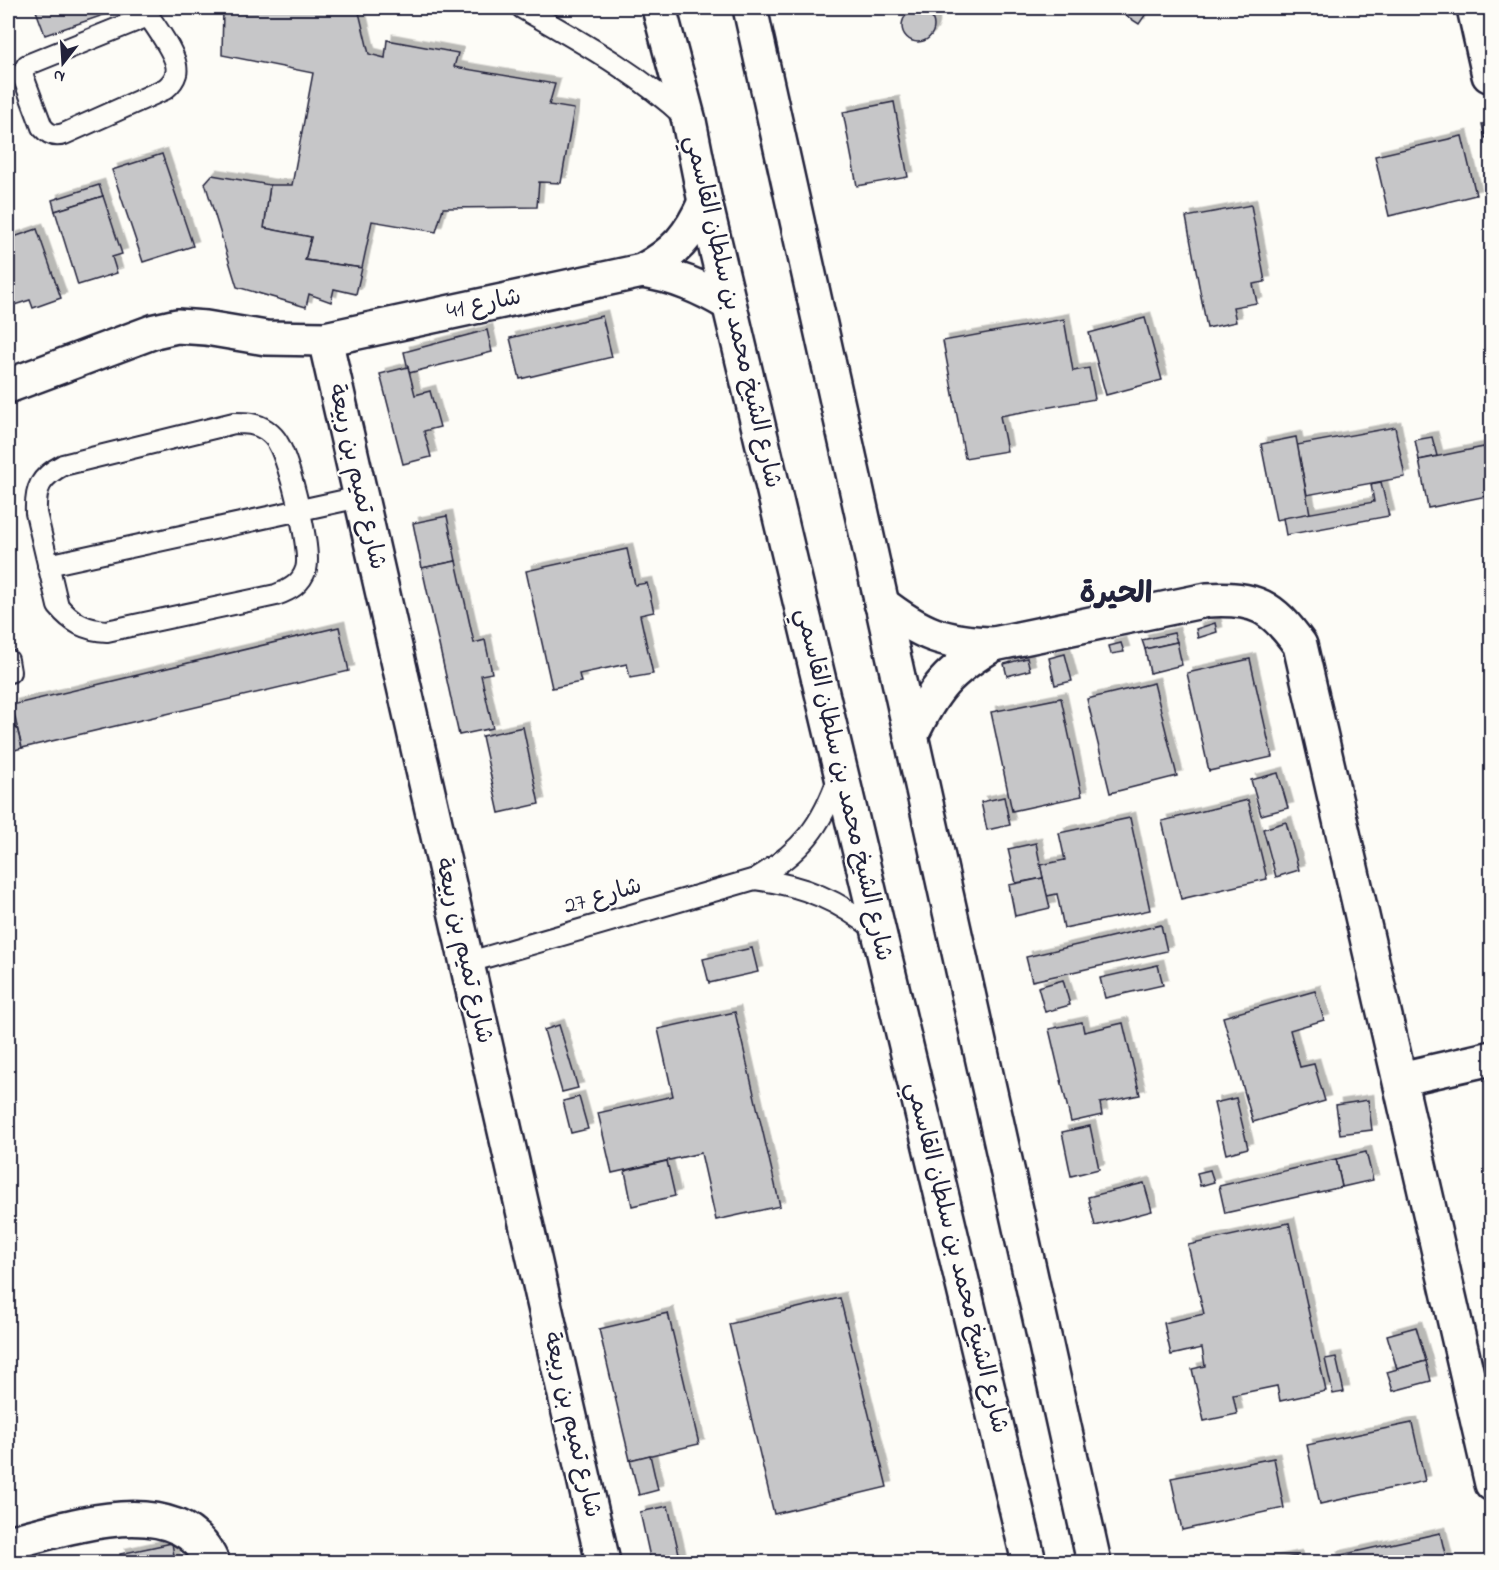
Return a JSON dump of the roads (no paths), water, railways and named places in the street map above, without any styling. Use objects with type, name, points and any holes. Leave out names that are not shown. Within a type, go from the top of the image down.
[{"type":"street","points":[[750,8],[1094,1563]]},
{"type":"street","points":[[1474,8],[1489,75]]},
{"type":"street","name":"شارع الشيخ محمد بن سلطان القاسمي","points":[[658,12],[689,120],[729,304],[1026,1548]]},
{"type":"street","name":"شارع 41","points":[[8,386],[154,331],[177,326],[206,328],[266,338],[325,339],[642,271],[663,259],[681,243],[696,223],[705,202]]},
{"type":"street","name":"شارع 41","points":[[642,271],[666,274],[688,282],[729,304]]},
{"type":"street","name":"شارع تميم بن ربيعة","points":[[325,339],[603,1563]]},
{"type":"street","points":[[881,603],[906,622],[934,636],[964,644],[994,644],[1208,600],[1235,598],[1262,606],[1284,622],[1300,645],[1490,1467]]},
{"type":"street","points":[[911,736],[924,707],[943,681],[967,660],[994,644]]},
{"type":"street","points":[[1400,1079],[1491,1058]]},
{"type":"street","points":[[8,1543],[104,1520],[131,1517],[156,1520],[180,1529],[198,1541],[212,1563]]},
{"type":"street","points":[[1026,1548],[1034,1544],[1047,1563]]},
{"type":"lane","points":[[522,8],[627,70],[689,120]]},
{"type":"lane","points":[[146,12],[177,64],[172,83],[165,89],[64,134],[52,135],[42,127],[22,74],[27,65],[146,12]]},
{"type":"lane","points":[[234,423],[251,423],[266,430],[277,441],[284,455],[299,511],[307,552],[307,567],[301,580],[290,590],[107,631],[79,626],[58,606],[36,513],[35,498],[40,484],[49,472],[63,465],[234,423]]},
{"type":"lane","points":[[48,565],[360,497]]},
{"type":"lane","name":"شارع 27","points":[[466,963],[755,879],[779,864],[801,846],[818,824],[831,799],[840,773]]},
{"type":"lane","name":"شارع 27","points":[[755,879],[782,883],[825,897],[856,915],[878,932]]},
{"type":"district","name":"الحيرة","points":[[1116,595]]}]
